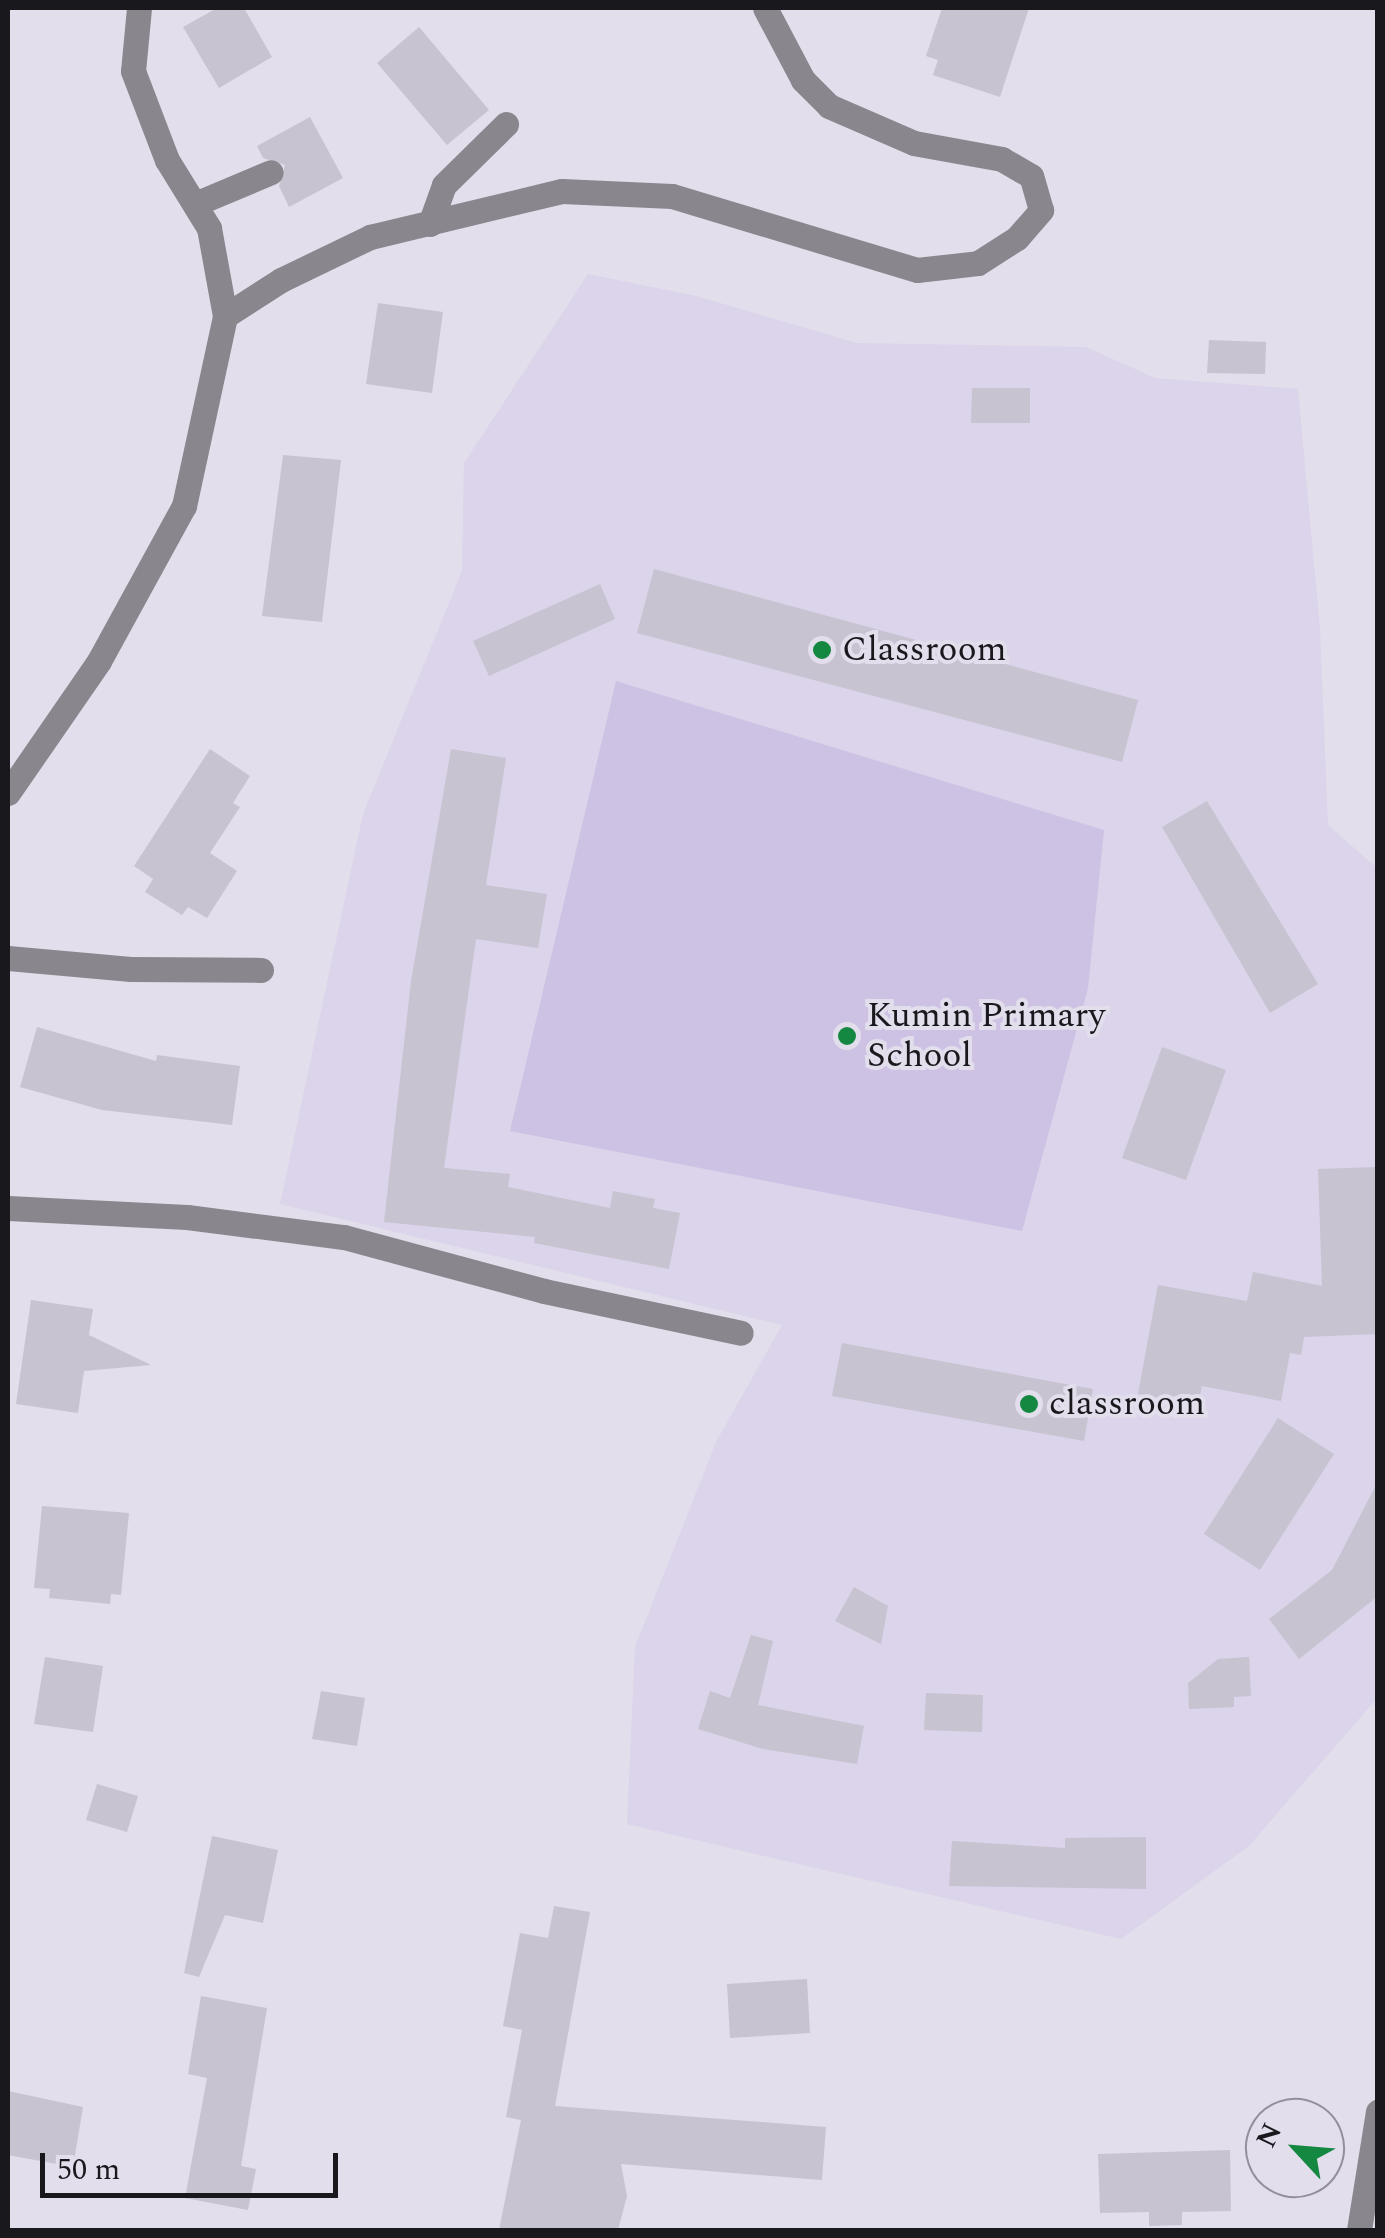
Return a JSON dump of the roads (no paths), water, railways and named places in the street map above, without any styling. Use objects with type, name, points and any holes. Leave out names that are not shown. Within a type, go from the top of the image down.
[{"type":"street","points":[[8,792],[99,662],[184,506],[225,316],[208,228],[167,160],[132,72],[139,8]]},
{"type":"street","points":[[225,316],[281,280],[370,237],[562,192],[672,196],[917,270],[978,263],[1017,238],[1040,210],[1031,176],[1002,159],[914,143],[829,106],[803,80],[765,8]]},
{"type":"street","points":[[430,224],[444,185],[506,124]]},
{"type":"street","points":[[194,204],[271,172]]},
{"type":"street","points":[[8,958],[131,969],[261,970]]},
{"type":"street","points":[[8,1208],[187,1217],[344,1238],[544,1292],[741,1332]]},
{"type":"street","points":[[1359,2230],[1378,2112]]},
{"type":"place","name":"Classroom","points":[[822,650]]},
{"type":"place","name":"Kumin Primary School","points":[[847,1036]]},
{"type":"place","name":"classroom","points":[[1029,1404]]}]
